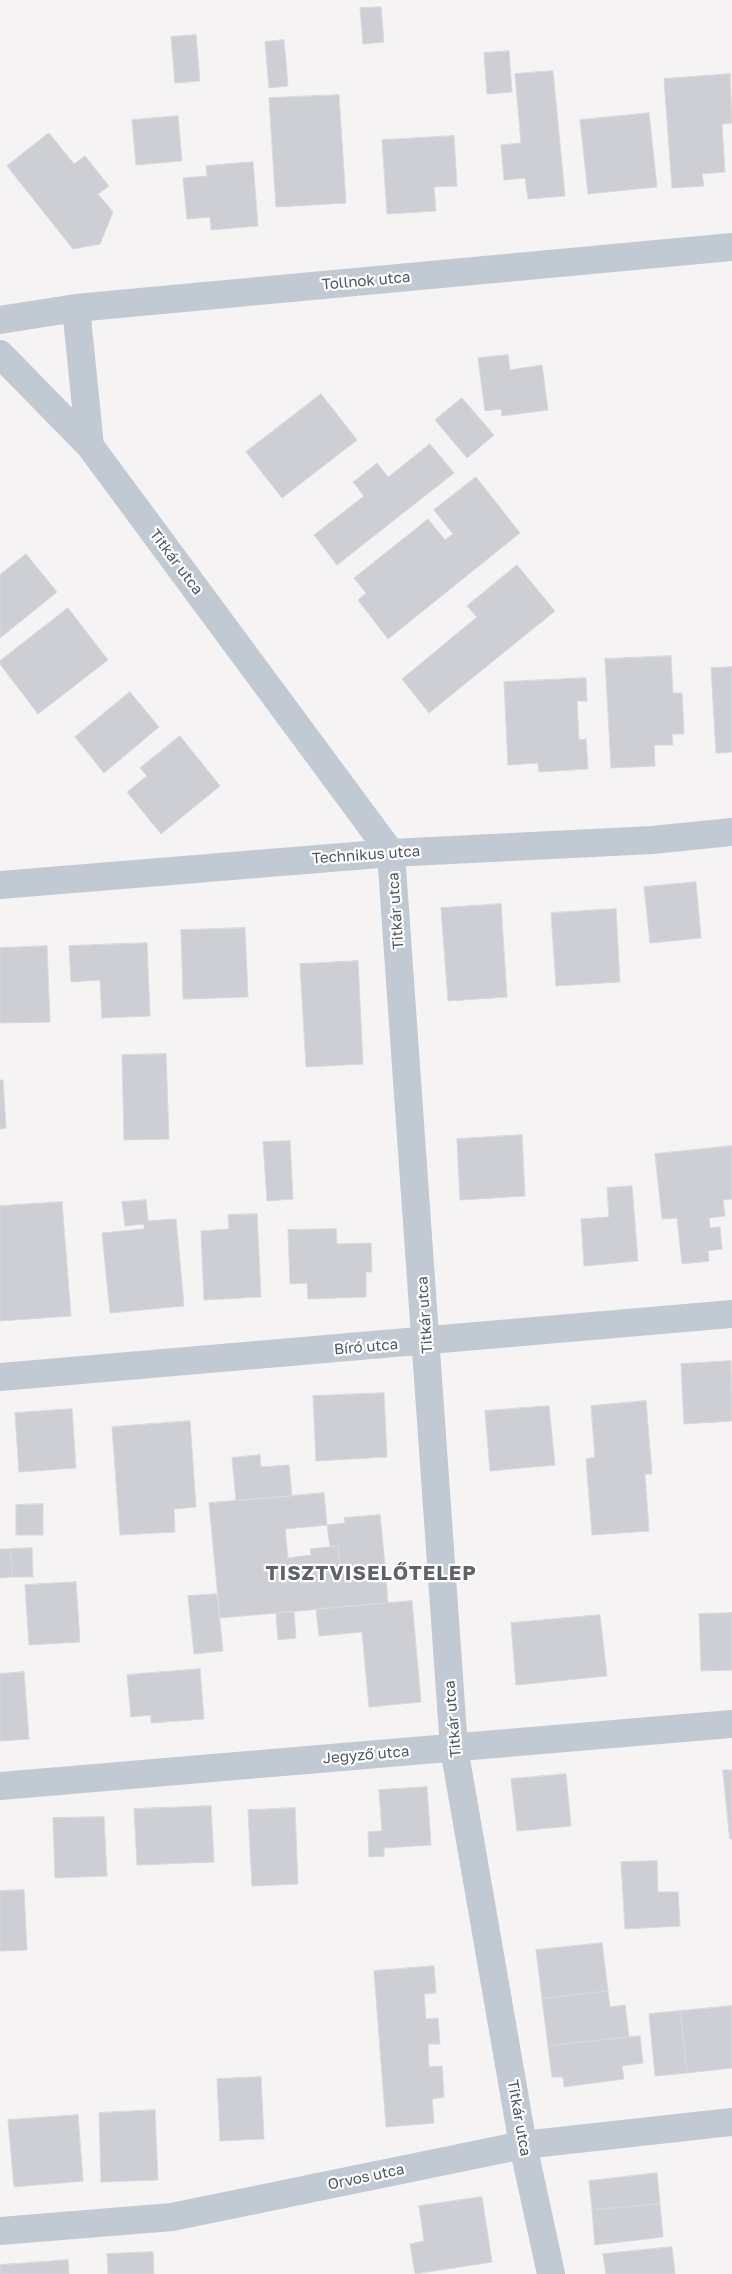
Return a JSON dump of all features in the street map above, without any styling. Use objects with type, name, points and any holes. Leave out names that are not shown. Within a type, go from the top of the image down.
[{"type":"street","name":"Tollnok utca","points":[[0,320],[76,308],[732,246]]},
{"type":"street","points":[[76,308],[90,446]]},
{"type":"street","name":"Titkár utca","points":[[0,354],[90,446],[391,853],[427,1342],[454,1748],[523,2145],[551,2274]]},
{"type":"street","name":"Technikus utca","points":[[0,885],[391,853],[652,840],[732,832]]},
{"type":"street","name":"Bíró utca","points":[[0,1377],[427,1342],[732,1314]]},
{"type":"street","name":"Jegyző utca","points":[[0,1786],[732,1724]]},
{"type":"street","name":"Orvos utca","points":[[0,2231],[172,2217],[523,2145],[732,2122]]},
{"type":"building","points":[[381,7],[384,42],[363,44],[360,8]]},
{"type":"building","points":[[196,35],[200,81],[175,83],[171,37]]},
{"type":"building","points":[[284,40],[288,86],[269,88],[265,42]]},
{"type":"building","points":[[509,51],[512,92],[487,94],[484,53]]},
{"type":"building","points":[[553,71],[565,196],[528,199],[525,178],[504,180],[501,145],[521,143],[515,74]]},
{"type":"building","points":[[730,74],[732,123],[722,124],[725,172],[702,174],[704,186],[672,188],[664,79]]},
{"type":"building","points":[[339,95],[346,203],[276,207],[269,98]]},
{"type":"building","points":[[649,113],[657,187],[588,194],[580,120]]},
{"type":"building","points":[[178,116],[182,161],[136,165],[132,120]]},
{"type":"building","points":[[49,133],[74,164],[85,156],[109,186],[98,194],[113,212],[100,244],[73,249],[7,166]]},
{"type":"building","points":[[454,136],[457,186],[434,187],[436,211],[387,214],[382,140]]},
{"type":"building","points":[[253,162],[258,226],[211,230],[210,217],[187,219],[183,178],[207,176],[206,166]]},
{"type":"building","points":[[508,355],[510,370],[542,365],[548,410],[502,416],[501,409],[485,411],[478,358]]},
{"type":"building","points":[[321,394],[357,440],[282,498],[246,452]]},
{"type":"building","points":[[462,398],[494,435],[467,458],[435,420]]},
{"type":"building","points":[[430,444],[454,473],[337,565],[314,535],[364,496],[353,482],[377,463],[388,477]]},
{"type":"building","points":[[476,477],[520,533],[388,639],[358,600],[366,593],[354,578],[428,519],[445,540],[453,534],[434,510]]},
{"type":"building","points":[[26,554],[57,592],[0,638],[0,575]]},
{"type":"building","points":[[517,565],[555,611],[429,713],[402,679],[477,617],[467,606]]},
{"type":"building","points":[[68,608],[108,660],[38,714],[0,664],[0,661]]},
{"type":"building","points":[[671,656],[673,693],[682,693],[684,734],[672,734],[673,745],[654,745],[655,766],[611,768],[605,659]]},
{"type":"building","points":[[732,667],[732,752],[716,753],[711,668]]},
{"type":"building","points":[[586,678],[587,701],[577,701],[579,740],[586,739],[588,769],[539,772],[538,763],[508,765],[504,682]]},
{"type":"building","points":[[130,692],[159,727],[104,773],[75,737]]},
{"type":"building","points":[[180,736],[220,786],[161,834],[127,792],[147,776],[140,768]]},
{"type":"building","points":[[696,882],[701,938],[650,943],[644,887]]},
{"type":"building","points":[[501,904],[507,997],[448,1001],[441,908]]},
{"type":"building","points":[[616,909],[620,982],[556,986],[551,913]]},
{"type":"building","points":[[245,928],[248,997],[183,999],[181,930]]},
{"type":"building","points":[[147,943],[150,1016],[102,1018],[100,980],[71,982],[69,946]]},
{"type":"building","points":[[47,946],[50,1022],[0,1023],[0,948]]},
{"type":"building","points":[[358,961],[363,1064],[306,1067],[300,964]]},
{"type":"building","points":[[166,1054],[169,1139],[124,1140],[122,1055]]},
{"type":"building","points":[[0,1080],[3,1080],[6,1128],[0,1129]]},
{"type":"building","points":[[522,1135],[525,1196],[460,1200],[457,1139]]},
{"type":"building","points":[[290,1141],[293,1199],[267,1201],[263,1142]]},
{"type":"building","points":[[732,1146],[732,1199],[723,1200],[725,1216],[709,1218],[710,1228],[720,1227],[722,1249],[708,1251],[709,1261],[682,1264],[677,1218],[662,1219],[655,1154]]},
{"type":"building","points":[[632,1186],[638,1261],[584,1266],[581,1219],[609,1217],[607,1188]]},
{"type":"building","points":[[146,1200],[148,1221],[176,1219],[184,1306],[110,1313],[102,1233],[144,1229],[144,1224],[125,1226],[122,1202]]},
{"type":"building","points":[[62,1202],[71,1316],[0,1321],[0,1206]]},
{"type":"building","points":[[257,1214],[261,1297],[204,1300],[201,1231],[229,1229],[228,1215]]},
{"type":"building","points":[[336,1229],[337,1244],[371,1243],[372,1272],[366,1272],[366,1297],[308,1299],[307,1283],[290,1284],[288,1230]]},
{"type":"building","points":[[731,1361],[732,1421],[684,1424],[681,1364]]},
{"type":"building","points":[[384,1393],[387,1457],[316,1461],[313,1396]]},
{"type":"building","points":[[646,1401],[652,1474],[645,1474],[649,1531],[592,1535],[586,1459],[595,1457],[591,1406]]},
{"type":"building","points":[[549,1406],[555,1465],[490,1471],[485,1411]]},
{"type":"building","points":[[72,1409],[76,1468],[19,1472],[15,1413]]},
{"type":"building","points":[[190,1421],[196,1507],[174,1509],[175,1532],[120,1535],[112,1427]]},
{"type":"building","points":[[260,1455],[261,1467],[289,1465],[292,1496],[236,1501],[232,1458]]},
{"type":"building","points":[[324,1493],[327,1525],[285,1529],[288,1558],[311,1555],[310,1549],[338,1546],[340,1570],[385,1565],[388,1603],[220,1618],[209,1503]]},
{"type":"building","points":[[43,1504],[43,1535],[16,1535],[16,1505]]},
{"type":"building","points":[[380,1515],[385,1565],[340,1570],[338,1546],[330,1546],[327,1525],[345,1523],[344,1518]]},
{"type":"building","points":[[32,1548],[33,1577],[12,1577],[11,1549]]},
{"type":"building","points":[[0,1549],[11,1549],[12,1577],[0,1578]]},
{"type":"building","points":[[76,1582],[80,1642],[29,1645],[25,1585]]},
{"type":"building","points":[[217,1594],[223,1651],[194,1654],[188,1596]]},
{"type":"building","points":[[412,1601],[421,1702],[369,1707],[362,1632],[319,1636],[316,1609]]},
{"type":"building","points":[[294,1612],[296,1638],[278,1640],[276,1613]]},
{"type":"building","points":[[732,1613],[732,1670],[701,1671],[699,1614]]},
{"type":"building","points":[[600,1615],[607,1676],[516,1685],[511,1623]]},
{"type":"building","points":[[200,1669],[204,1719],[151,1723],[151,1715],[131,1717],[127,1675]]},
{"type":"building","points":[[24,1672],[29,1739],[0,1741],[0,1674]]},
{"type":"building","points":[[723,1770],[732,1770],[732,1838],[730,1839]]},
{"type":"building","points":[[566,1774],[571,1826],[517,1831],[511,1779]]},
{"type":"building","points":[[427,1787],[431,1845],[384,1848],[384,1856],[369,1857],[368,1832],[382,1831],[379,1790]]},
{"type":"building","points":[[211,1806],[214,1862],[137,1865],[134,1809]]},
{"type":"building","points":[[295,1808],[298,1884],[252,1886],[248,1810]]},
{"type":"building","points":[[104,1817],[107,1876],[55,1878],[53,1818]]},
{"type":"building","points":[[657,1861],[658,1892],[678,1892],[680,1926],[625,1929],[621,1862]]},
{"type":"building","points":[[24,1890],[27,1950],[0,1951],[0,1891]]},
{"type":"building","points":[[602,1943],[608,1991],[542,1999],[536,1950]]},
{"type":"building","points":[[434,1966],[436,1993],[424,1994],[426,2019],[438,2018],[440,2044],[428,2044],[429,2067],[442,2066],[444,2097],[432,2099],[434,2123],[386,2127],[374,1971]]},
{"type":"building","points":[[608,1991],[610,2007],[625,2005],[629,2037],[548,2046],[542,1999]]},
{"type":"building","points":[[732,2006],[732,2068],[687,2073],[680,2011]]},
{"type":"building","points":[[680,2011],[687,2073],[655,2076],[649,2014]]},
{"type":"building","points":[[640,2036],[643,2063],[622,2066],[624,2079],[564,2087],[563,2077],[552,2077],[548,2046]]},
{"type":"building","points":[[261,2077],[264,2139],[220,2141],[217,2079]]},
{"type":"building","points":[[155,2110],[158,2180],[101,2182],[99,2113]]},
{"type":"building","points":[[78,2115],[83,2181],[14,2187],[8,2120]]},
{"type":"building","points":[[657,2173],[660,2204],[592,2210],[589,2181]]},
{"type":"building","points":[[482,2197],[492,2262],[415,2274],[410,2244],[424,2241],[419,2206]]},
{"type":"building","points":[[660,2204],[663,2237],[595,2245],[592,2210]]},
{"type":"building","points":[[672,2247],[675,2274],[606,2274],[603,2254]]},
{"type":"building","points":[[153,2252],[154,2274],[108,2274],[107,2254]]},
{"type":"building","points":[[68,2260],[69,2274],[0,2274],[0,2265]]},
{"type":"district","name":"TISZTVISELŐTELEP","points":[[371,1574]]}]
